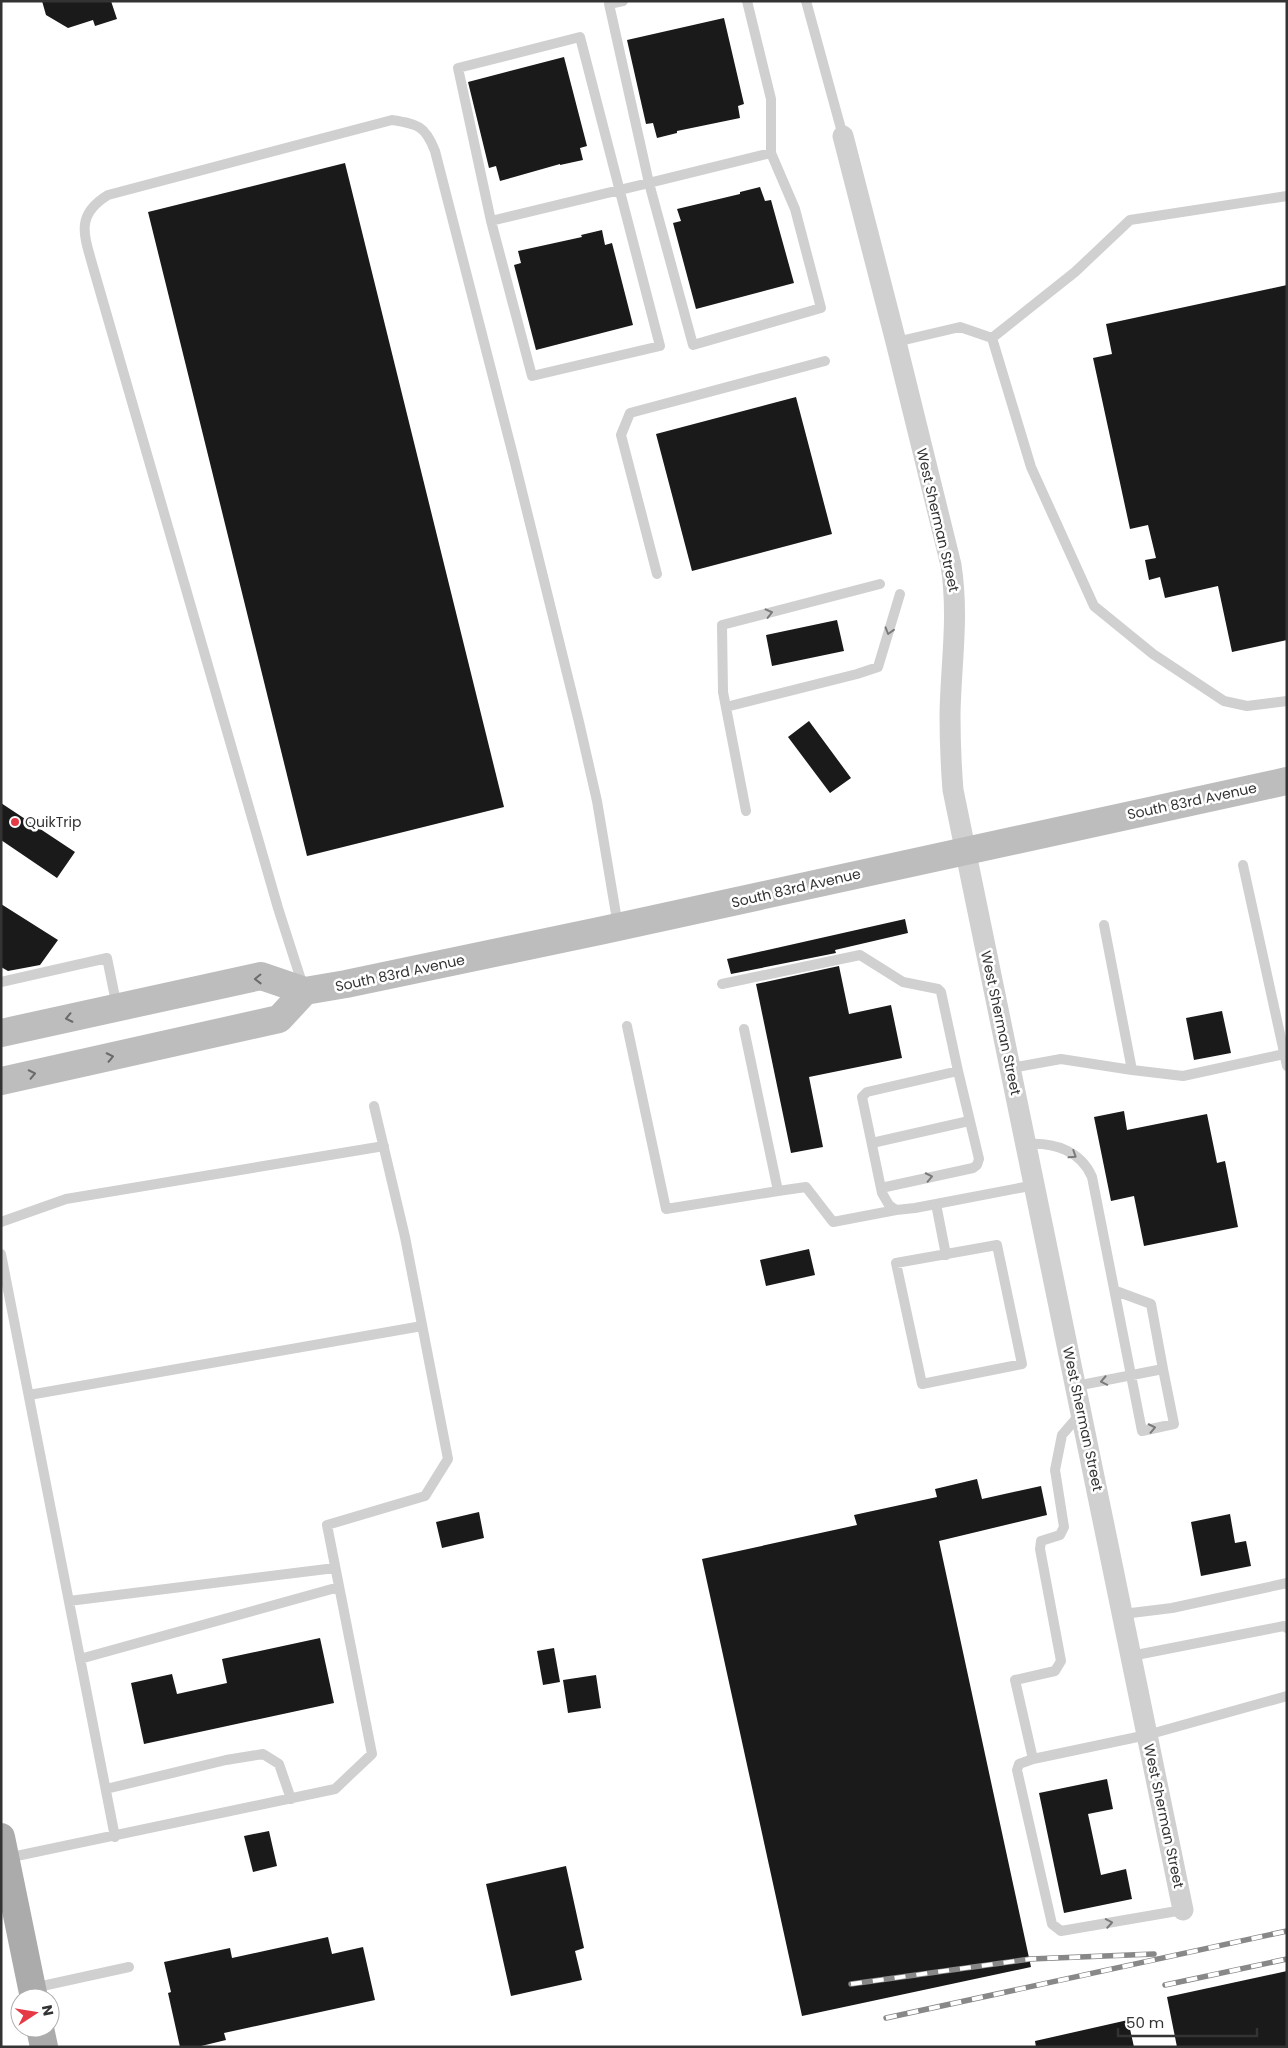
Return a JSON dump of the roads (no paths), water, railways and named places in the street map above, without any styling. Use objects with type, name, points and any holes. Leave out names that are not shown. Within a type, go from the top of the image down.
[{"type":"main road","name":"South 83rd Avenue","points":[[1,1033],[261,976],[305,991],[346,984],[618,927],[1287,780]]},
{"type":"main road","points":[[1,1081],[278,1019],[305,991]]},
{"type":"main road","points":[[4,1848],[32,1988]]},
{"type":"street","name":"West Sherman Street","points":[[842,136],[896,342],[951,565],[956,594],[950,713],[953,790],[1184,1910]]},
{"type":"lane","points":[[623,1],[609,4],[648,183],[693,345],[821,308],[795,210],[771,153],[771,99],[747,1]]},
{"type":"lane","points":[[806,1],[842,136]]},
{"type":"lane","points":[[580,37],[660,346],[532,376],[491,221],[458,68],[580,37]]},
{"type":"lane","points":[[305,991],[278,908],[98,287],[85,230],[87,213],[96,203],[108,195],[392,120],[415,124],[423,129],[435,151],[579,722],[597,801],[618,927]]},
{"type":"lane","points":[[491,221],[771,153]]},
{"type":"lane","points":[[992,338],[1075,272],[1130,220],[1287,196]]},
{"type":"lane","points":[[896,342],[960,327],[992,338]]},
{"type":"lane","points":[[992,338],[1031,468],[1094,606],[1154,654],[1224,701],[1247,706],[1287,701]]},
{"type":"lane","points":[[657,574],[621,435],[630,413],[825,361]]},
{"type":"lane","points":[[746,811],[723,692],[722,625],[880,584]]},
{"type":"lane","points":[[726,707],[858,674],[878,667],[900,594]]},
{"type":"lane","points":[[1243,865],[1287,1066]]},
{"type":"lane","points":[[1104,925],[1132,1070]]},
{"type":"lane","points":[[722,984],[860,955],[903,982],[935,987],[941,992],[978,1160],[977,1164],[973,1168],[881,1188]]},
{"type":"lane","points":[[1,982],[107,958],[117,1008]]},
{"type":"lane","points":[[626,1026],[666,1209],[806,1187],[833,1222],[1035,1185]]},
{"type":"lane","points":[[744,1029],[778,1191]]},
{"type":"lane","points":[[1011,1068],[1061,1059],[1183,1076],[1284,1054]]},
{"type":"lane","points":[[896,1210],[889,1205],[881,1188],[862,1100],[864,1094],[958,1071]]},
{"type":"lane","points":[[4,1848],[115,1837],[335,1789],[372,1754],[327,1525],[425,1496],[448,1459],[405,1237],[374,1106]]},
{"type":"lane","points":[[872,1143],[969,1121]]},
{"type":"lane","points":[[1026,1144],[1050,1144],[1077,1156],[1087,1166],[1092,1177],[1116,1291],[1142,1430],[1174,1424],[1151,1304],[1116,1291]]},
{"type":"lane","points":[[1,1222],[66,1199],[384,1146]]},
{"type":"lane","points":[[936,1204],[946,1255]]},
{"type":"lane","points":[[997,1245],[1022,1364],[922,1384],[896,1263],[946,1255],[997,1245]]},
{"type":"lane","points":[[1,1254],[115,1837]]},
{"type":"lane","points":[[29,1395],[422,1326]]},
{"type":"lane","points":[[1076,1386],[1163,1369]]},
{"type":"lane","points":[[1033,1759],[1015,1680],[1055,1671],[1061,1662],[1040,1549],[1042,1541],[1060,1535],[1064,1527],[1055,1470],[1062,1435],[1082,1412]]},
{"type":"lane","points":[[69,1601],[336,1568]]},
{"type":"lane","points":[[1123,1614],[1172,1608],[1287,1583]]},
{"type":"lane","points":[[80,1659],[339,1587]]},
{"type":"lane","points":[[1131,1656],[1284,1626],[1287,1628]]},
{"type":"lane","points":[[1184,1910],[1061,1931],[1052,1924],[1017,1770],[1019,1764],[1033,1759],[1147,1735],[1287,1696]]},
{"type":"lane","points":[[106,1789],[226,1760],[263,1754],[279,1764],[291,1799]]},
{"type":"lane","points":[[51,1988],[129,1967]]},
{"type":"railway","points":[[886,2018],[1287,1931]]},
{"type":"railway","points":[[851,1984],[1030,1959],[1154,1954]]},
{"type":"railway","points":[[1165,1985],[1287,1959]]},
{"type":"place","name":"QuikTrip","points":[[15,822]]}]
